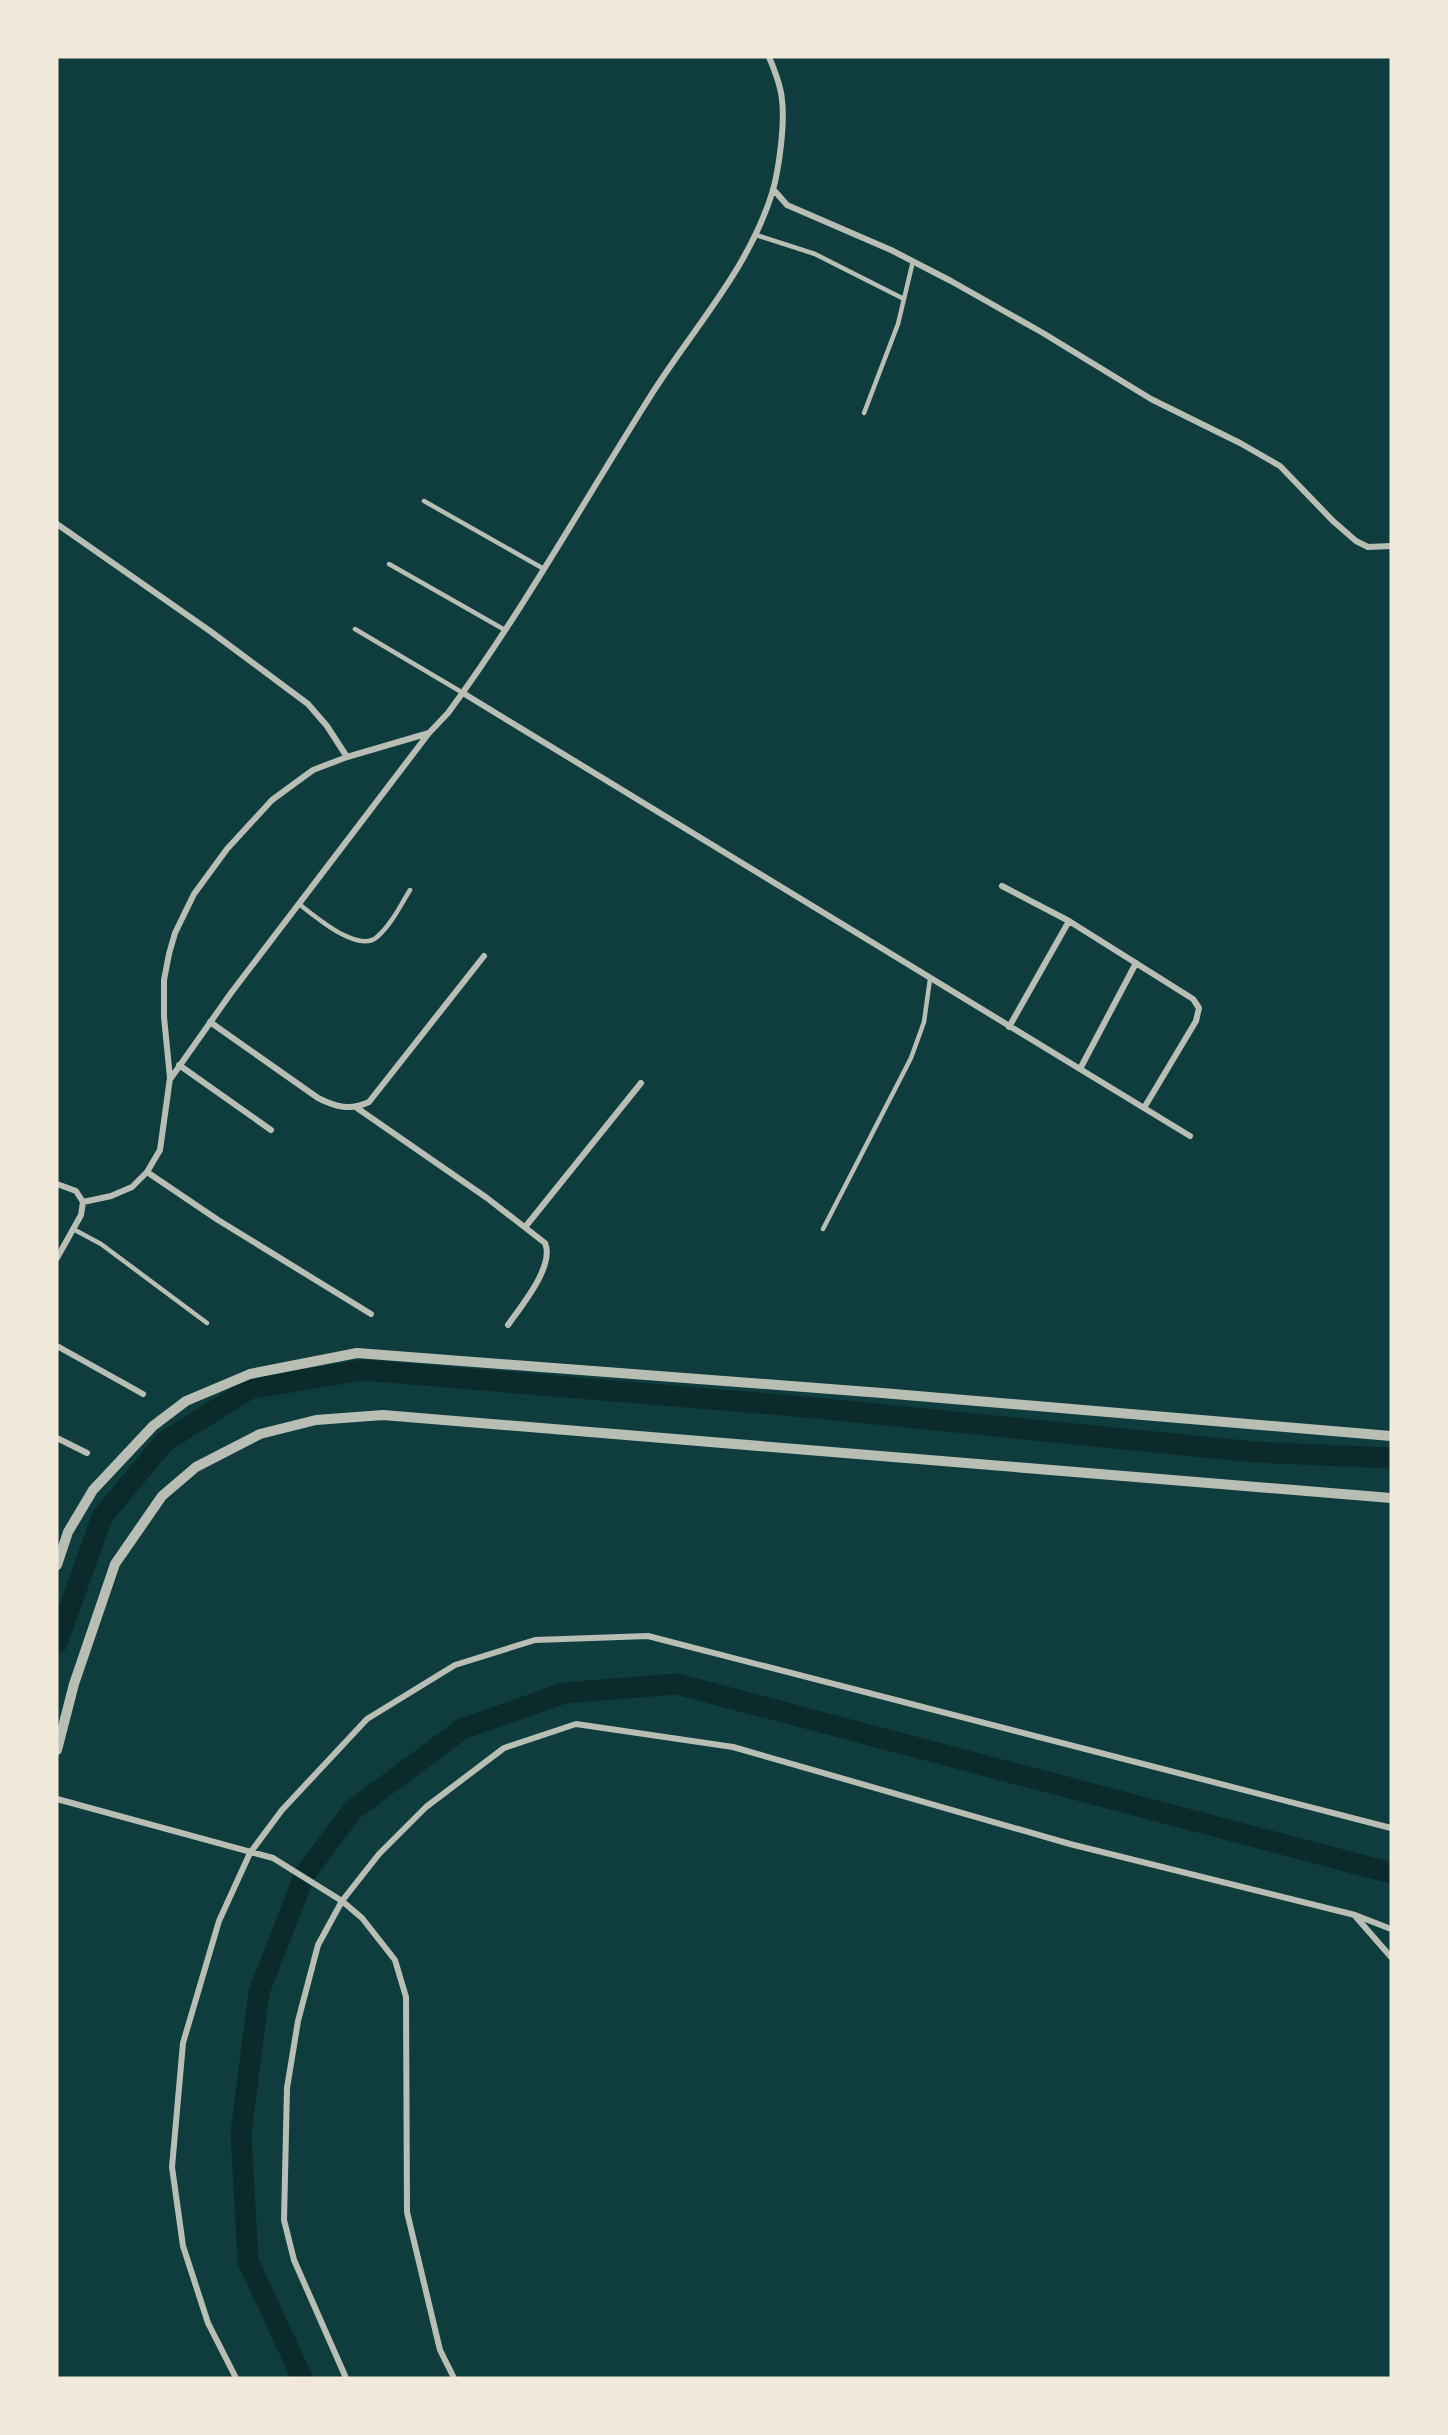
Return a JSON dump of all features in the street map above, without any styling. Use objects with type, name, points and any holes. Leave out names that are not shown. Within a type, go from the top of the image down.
[{"type":"street","points":[[170,1078],[429,733],[463,693],[655,390],[736,271],[756,235],[773,189],[780,151],[782,100],[770,57]]},
{"type":"street","points":[[773,189],[787,206],[913,261],[1043,333],[1151,399],[1240,443],[1280,466],[1333,521],[1356,541],[1368,547],[1391,546]]},
{"type":"street","points":[[57,524],[210,631],[308,704],[327,726],[347,757]]},
{"type":"street","points":[[463,693],[1190,1136]]},
{"type":"street","points":[[83,1202],[111,1196],[132,1187],[147,1172],[160,1150],[170,1078],[164,1017],[164,980],[175,933],[194,894],[227,849],[272,800],[314,770],[347,757],[429,733]]},
{"type":"street","points":[[1002,886],[1069,921],[1184,992],[1198,1008],[1196,1021],[1143,1108]]},
{"type":"street","points":[[1009,1027],[1069,921]]},
{"type":"street","points":[[357,1108],[369,1102],[484,956]]},
{"type":"street","points":[[1080,1069],[1136,963]]},
{"type":"street","points":[[210,1022],[318,1098],[332,1105],[357,1108],[526,1226],[545,1243],[548,1250],[547,1259],[538,1281],[508,1325]]},
{"type":"street","points":[[179,1065],[271,1130]]},
{"type":"street","points":[[526,1226],[641,1083]]},
{"type":"street","points":[[147,1172],[218,1220],[371,1314]]},
{"type":"street","points":[[57,1184],[76,1191],[83,1202],[81,1215],[57,1258]]},
{"type":"street","points":[[57,1346],[143,1394]]},
{"type":"street","points":[[57,1565],[68,1532],[93,1490],[153,1426],[186,1401],[250,1374],[357,1353],[882,1393],[1391,1436]]},
{"type":"street","points":[[57,1750],[74,1684],[115,1564],[162,1496],[196,1467],[260,1434],[316,1420],[383,1415],[1391,1498]]},
{"type":"street","points":[[57,1438],[87,1453]]},
{"type":"street","points":[[236,2378],[208,2323],[183,2246],[172,2167],[183,2043],[219,1921],[250,1853],[282,1810],[367,1719],[455,1665],[535,1640],[648,1636],[1391,1828]]},
{"type":"street","points":[[346,2378],[294,2260],[284,2220],[287,2088],[298,2021],[318,1945],[342,1900],[379,1854],[426,1807],[504,1749],[576,1724],[733,1747],[1070,1844],[1355,1915],[1391,1929]]},
{"type":"street","points":[[57,1799],[273,1858],[342,1900],[362,1918],[395,1960],[406,1997],[407,2212],[440,2350],[454,2378]]},
{"type":"street","points":[[1355,1915],[1391,1957]]},
{"type":"lane","points":[[756,235],[814,254],[904,299]]},
{"type":"lane","points":[[864,413],[898,324],[913,261]]},
{"type":"lane","points":[[424,501],[544,568]]},
{"type":"lane","points":[[389,564],[505,630]]},
{"type":"lane","points":[[355,628],[463,693]]},
{"type":"lane","points":[[299,904],[347,937],[363,943],[375,939],[386,927],[410,890]]},
{"type":"lane","points":[[823,1229],[911,1058],[924,1022],[930,979]]},
{"type":"lane","points":[[73,1229],[101,1244],[207,1323]]},
{"type":"waterway","points":[[57,1643],[102,1517],[164,1442],[249,1389],[363,1370],[806,1407],[1254,1452],[1391,1458]]},
{"type":"waterway","points":[[302,2378],[248,2261],[241,2133],[259,1992],[305,1874],[353,1810],[462,1729],[564,1693],[677,1684],[1391,1873]]}]
